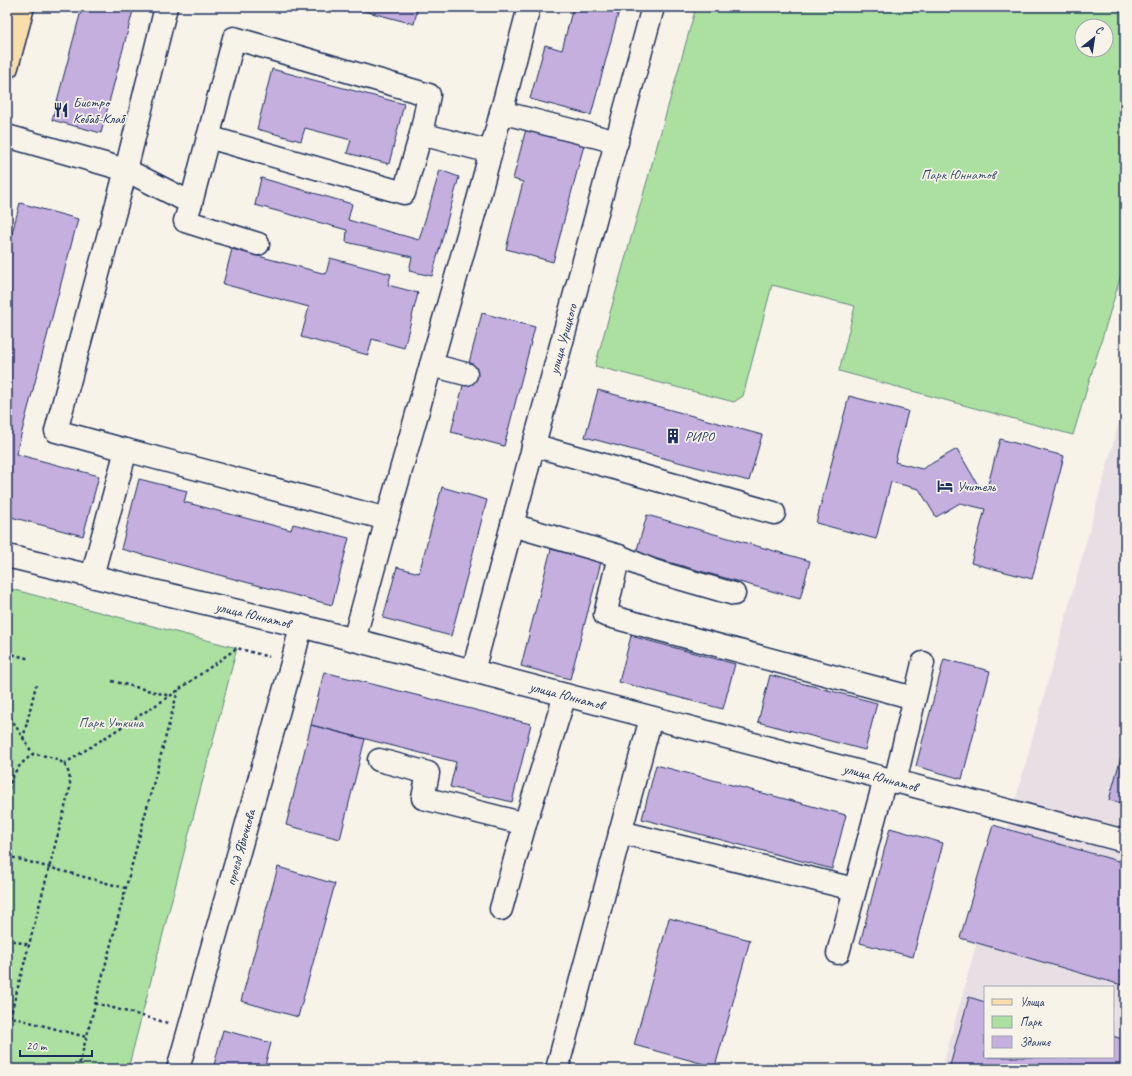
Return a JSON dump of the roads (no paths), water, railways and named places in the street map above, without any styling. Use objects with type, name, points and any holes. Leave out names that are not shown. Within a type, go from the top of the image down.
[{"type":"main road","points":[[7,67],[23,7]]},
{"type":"street","points":[[166,7],[126,170],[56,431],[387,519]]},
{"type":"street","points":[[354,640],[529,7]]},
{"type":"street","name":"улица Урицкого","points":[[474,671],[533,446],[653,7]]},
{"type":"street","points":[[208,137],[404,193],[421,134],[429,95],[234,38],[185,222],[258,244]]},
{"type":"street","points":[[501,112],[617,142]]},
{"type":"street","points":[[421,134],[490,152]]},
{"type":"street","points":[[7,136],[126,170],[191,203]]},
{"type":"street","points":[[431,365],[466,374]]},
{"type":"street","points":[[533,446],[774,513]]},
{"type":"street","points":[[92,576],[126,450]]},
{"type":"street","points":[[512,525],[619,556],[654,571],[734,594]]},
{"type":"street","name":"улица Юннатов","points":[[7,556],[301,626],[1125,841]]},
{"type":"street","points":[[619,556],[605,615],[914,698]]},
{"type":"street","name":"проезд Яблочкова","points":[[178,1069],[292,663],[301,626]]},
{"type":"street","points":[[838,953],[854,889],[890,780],[923,663]]},
{"type":"street","points":[[501,910],[525,824],[565,695]]},
{"type":"street","points":[[556,1069],[651,718]]},
{"type":"street","points":[[379,760],[428,773],[423,798],[525,824]]},
{"type":"street","points":[[620,832],[854,889]]},
{"type":"place","name":"Бистро Кебаб-Клаб","points":[[61,110]]},
{"type":"place","name":"РИРО","points":[[673,436]]},
{"type":"place","name":"Учитель","points":[[945,486]]},
{"type":"park label","name":"Парк Юннатов","points":[[958,174]]},
{"type":"park label","name":"Парк Уткина","points":[[111,722]]}]
